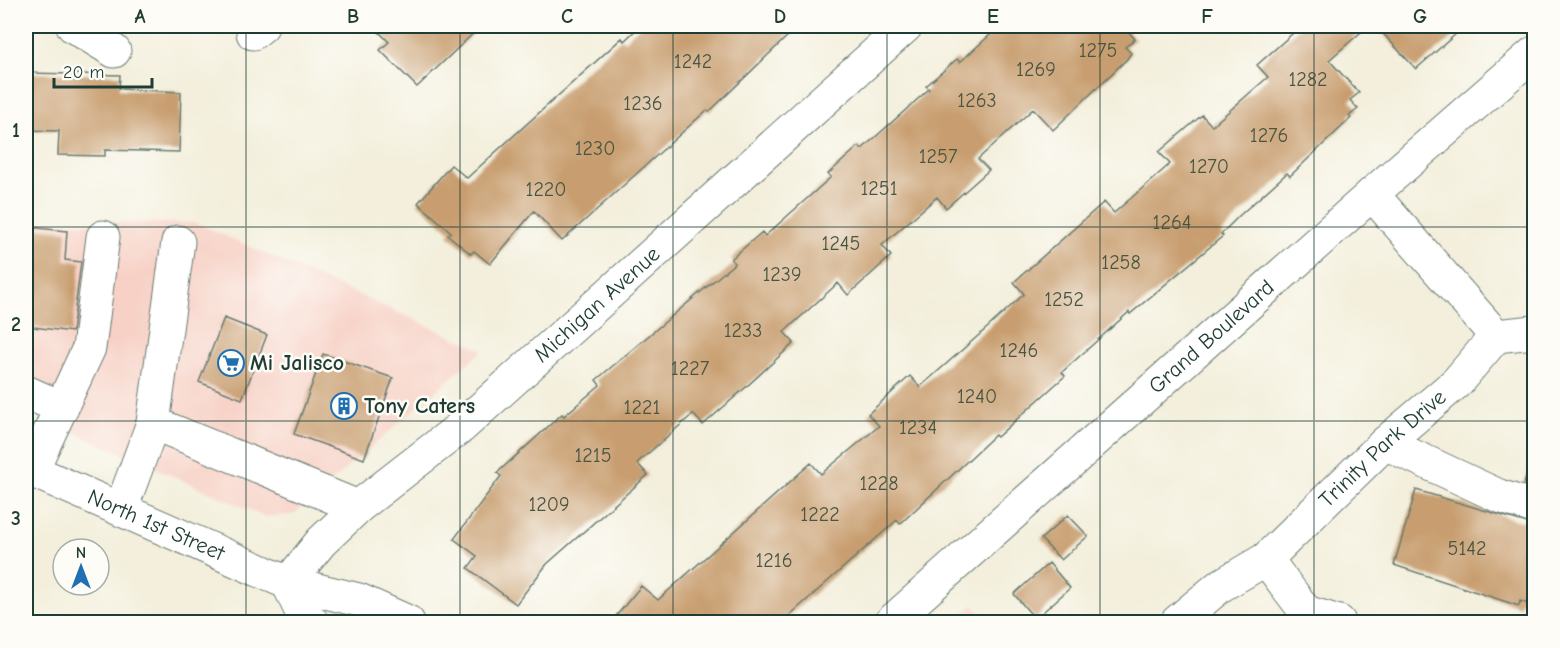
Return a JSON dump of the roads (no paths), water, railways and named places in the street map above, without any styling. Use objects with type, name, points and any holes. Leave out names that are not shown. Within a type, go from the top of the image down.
[{"type":"street","points":[[73,26],[114,51]]},
{"type":"street","name":"Michigan Avenue","points":[[288,583],[321,542],[358,507],[460,427],[906,26]]},
{"type":"street","name":"Grand Boulevard","points":[[891,622],[1534,53]]},
{"type":"street","points":[[1372,194],[1496,336],[1534,332]]},
{"type":"street","points":[[29,469],[62,408],[89,348],[103,237]]},
{"type":"street","points":[[121,509],[153,423],[178,242]]},
{"type":"street","name":"Trinity Park Drive","points":[[1177,622],[1220,586],[1266,559],[1385,443],[1457,382],[1496,336]]},
{"type":"street","points":[[26,392],[62,408]]},
{"type":"street","points":[[153,423],[358,507]]},
{"type":"street","points":[[1385,443],[1499,496],[1534,507]]},
{"type":"street","name":"North 1st Street","points":[[29,469],[288,583],[359,600],[408,622]]},
{"type":"street","points":[[1266,559],[1306,612],[1339,622]]},
{"type":"street","points":[[288,583],[301,610],[312,622]]},
{"type":"place","name":"Mi Jalisco","points":[[231,363]]},
{"type":"place","name":"Tony Caters","points":[[344,406]]}]
